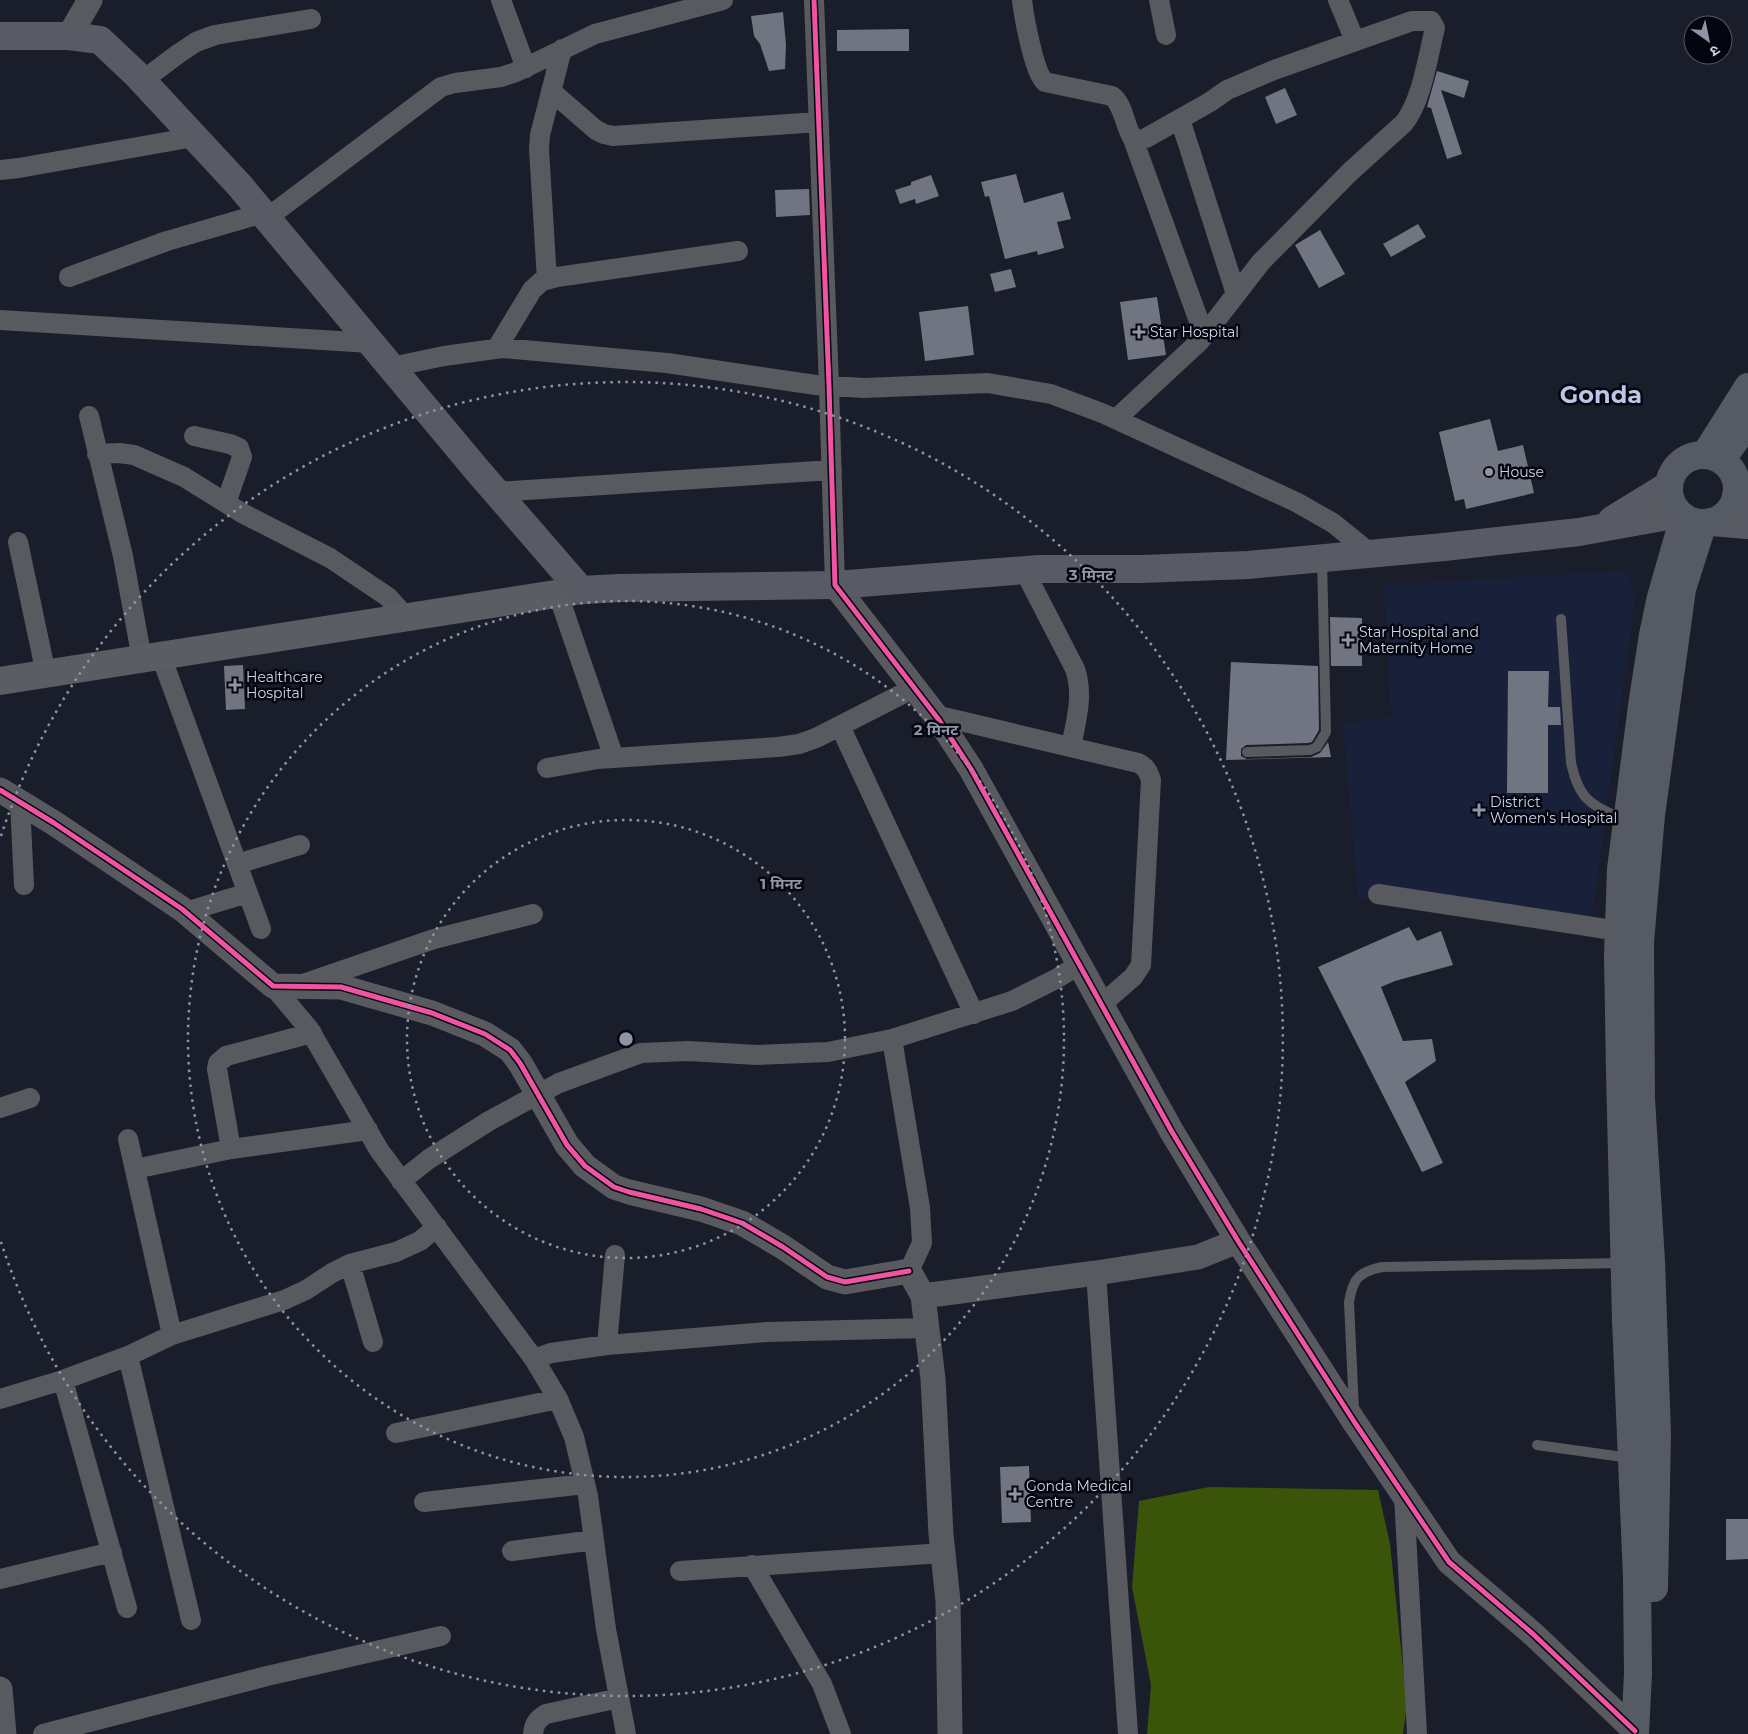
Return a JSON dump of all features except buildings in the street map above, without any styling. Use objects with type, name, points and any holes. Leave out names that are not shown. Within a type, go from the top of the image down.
[{"type":"highway","points":[[1713,457],[1748,387]]},
{"type":"highway","points":[[1713,457],[1748,423]]},
{"type":"highway","points":[[1690,457],[1713,457],[1731,469],[1742,498],[1734,503],[1725,515],[1694,519],[1670,500],[1669,486],[1670,478],[1678,465],[1690,457]]},
{"type":"highway","points":[[1641,1733],[1637,1578],[1624,1263],[1620,1073],[1619,931],[1621,869],[1653,635],[1661,597],[1694,519]]},
{"type":"highway","points":[[1641,1733],[1655,1678],[1654,1599],[1657,1434],[1641,1099],[1640,942],[1651,815],[1682,589],[1694,519]]},
{"type":"main road","points":[[0,36],[69,36],[100,40],[142,81],[240,186],[496,492],[570,592]]},
{"type":"main road","points":[[1600,528],[1669,486]]},
{"type":"main road","points":[[0,681],[570,592],[619,588],[835,585],[1024,570],[1141,569],[1248,565],[1444,547],[1600,528],[1694,519],[1748,525]]},
{"type":"street","points":[[69,36],[90,0]]},
{"type":"street","points":[[501,0],[526,68]]},
{"type":"street","points":[[69,278],[167,241],[265,216],[442,87],[455,83],[501,77],[526,68],[595,34],[722,0]]},
{"type":"street","points":[[814,0],[835,585],[934,715],[970,769],[1172,1132],[1259,1277],[1449,1562],[1533,1634],[1641,1733]]},
{"type":"street","points":[[1022,0],[1040,78],[1052,84],[1112,96],[1118,100],[1204,336]]},
{"type":"street","points":[[1159,0],[1166,35]]},
{"type":"street","points":[[1338,0],[1355,42]]},
{"type":"street","points":[[142,81],[196,42],[215,35],[310,19]]},
{"type":"street","points":[[1116,419],[1199,342],[1261,262],[1350,172],[1404,123],[1411,114],[1418,96],[1435,28],[1433,23],[1425,20],[1412,21],[1274,70],[1227,90],[1210,102],[1146,138],[1139,140],[1133,138]]},
{"type":"street","points":[[546,280],[539,149],[540,135],[562,50]]},
{"type":"street","points":[[551,92],[596,130],[612,136],[819,122]]},
{"type":"street","points":[[1180,119],[1236,294]]},
{"type":"street","points":[[0,170],[194,137]]},
{"type":"street","points":[[497,348],[532,290],[542,281],[738,251]]},
{"type":"street","points":[[0,320],[371,343]]},
{"type":"street","points":[[391,367],[497,348],[667,363],[829,386],[864,388],[988,383],[1051,394],[1116,419],[1296,502],[1333,523],[1370,553]]},
{"type":"street","points":[[89,416],[123,556],[151,657],[237,864],[261,929]]},
{"type":"street","points":[[194,436],[230,444],[239,448],[242,457],[226,503]]},
{"type":"street","points":[[97,454],[118,452],[134,455],[184,477],[226,503],[330,558],[388,598],[406,618]]},
{"type":"street","points":[[496,492],[832,470]]},
{"type":"street","points":[[18,542],[46,674]]},
{"type":"street","points":[[1024,570],[1080,681],[1080,696],[1071,747]]},
{"type":"street","points":[[570,592],[614,758]]},
{"type":"street","points":[[547,768],[614,758],[799,744],[816,738],[914,688]]},
{"type":"street","points":[[934,715],[1138,763],[1148,771],[1151,780],[1141,965],[1133,977],[1102,1004]]},
{"type":"street","points":[[840,726],[974,1014]]},
{"type":"street","points":[[10,796],[24,885]]},
{"type":"street","points":[[10,796],[186,912],[275,983],[312,1033],[379,1150],[534,1359],[558,1399],[574,1437],[588,1496],[606,1629],[626,1734]]},
{"type":"street","points":[[237,864],[300,845]]},
{"type":"street","points":[[186,912],[248,892]]},
{"type":"street","points":[[1378,894],[1619,931]]},
{"type":"street","points":[[275,983],[533,914]]},
{"type":"street","points":[[401,1181],[429,1159],[489,1121],[558,1083],[642,1053],[688,1051],[758,1055],[819,1052],[892,1039],[1012,1001],[1056,979],[1080,964]]},
{"type":"street","points":[[275,983],[341,987],[432,1013],[485,1034],[510,1050],[520,1063],[567,1145],[585,1166],[614,1187],[701,1209],[742,1223],[783,1247],[827,1277],[845,1282],[909,1272]]},
{"type":"street","points":[[231,1149],[217,1069],[218,1063],[226,1056],[312,1033]]},
{"type":"street","points":[[892,1039],[920,1208],[922,1243],[909,1272]]},
{"type":"street","points":[[0,1108],[30,1098]]},
{"type":"street","points":[[135,1169],[231,1149],[368,1130]]},
{"type":"street","points":[[128,1138],[172,1335]]},
{"type":"street","points":[[0,1399],[63,1380],[128,1356],[172,1335],[284,1300],[306,1290],[350,1264],[396,1252],[420,1241],[437,1227]]},
{"type":"street","points":[[922,1296],[1096,1273],[1198,1257],[1238,1241]]},
{"type":"street","points":[[607,1345],[614,1255]]},
{"type":"street","points":[[350,1264],[373,1342]]},
{"type":"street","points":[[909,1272],[922,1296],[933,1379],[943,1552],[948,1602],[950,1734]]},
{"type":"street","points":[[1096,1273],[1128,1734]]},
{"type":"street","points":[[534,1359],[551,1353],[607,1345],[767,1332],[926,1328]]},
{"type":"street","points":[[128,1356],[191,1620]]},
{"type":"street","points":[[63,1380],[128,1608]]},
{"type":"street","points":[[396,1433],[558,1399]]},
{"type":"street","points":[[424,1502],[585,1484]]},
{"type":"street","points":[[1404,1496],[1417,1734]]},
{"type":"street","points":[[512,1551],[594,1540]]},
{"type":"street","points":[[0,1579],[112,1552]]},
{"type":"street","points":[[680,1571],[943,1552]]},
{"type":"street","points":[[752,1565],[822,1684],[840,1734]]},
{"type":"street","points":[[43,1734],[267,1676],[441,1636]]},
{"type":"street","points":[[0,1689],[4,1734]]},
{"type":"street","points":[[533,1734],[534,1726],[538,1719],[546,1714],[619,1698]]},
{"type":"lane","points":[[1247,752],[1310,750],[1317,747],[1326,732],[1322,557]]},
{"type":"lane","points":[[1561,619],[1571,763],[1575,782],[1582,794],[1593,804],[1627,822]]},
{"type":"lane","points":[[1355,1423],[1349,1302],[1352,1286],[1359,1276],[1370,1270],[1382,1267],[1624,1263]]},
{"type":"lane","points":[[1537,1444],[1632,1458]]},
{"type":"shaded area","name":"District Women's Hospital","points":[[1624,571],[1636,592],[1590,932],[1358,897],[1343,723],[1391,717],[1384,585]]},
{"type":"shaded area","points":[[1209,1487],[1378,1490],[1390,1544],[1407,1705],[1403,1734],[1147,1734],[1151,1685],[1132,1587],[1139,1501]]},
{"type":"cycle path","points":[[814,0],[835,585],[939,720],[971,769],[1172,1132],[1238,1241],[1355,1423],[1449,1562],[1533,1634],[1635,1731]]},
{"type":"cycle path","points":[[0,790],[54,823],[182,909],[273,986],[341,987],[432,1013],[485,1034],[510,1050],[520,1063],[567,1145],[585,1166],[614,1187],[701,1209],[742,1223],[783,1247],[827,1277],[845,1282],[909,1271]]},
{"type":"place","name":"Star Hospital","points":[[1139,332]]},
{"type":"place","name":"House","points":[[1489,472]]},
{"type":"place","name":"Star Hospital and Maternity Home","points":[[1348,640]]},
{"type":"place","name":"Healthcare Hospital","points":[[235,685]]},
{"type":"place","name":"District Women's Hospital","points":[[1479,810]]},
{"type":"place","name":"Gonda Medical Centre","points":[[1015,1494]]},
{"type":"district","name":"Gonda","points":[[1601,395]]}]
